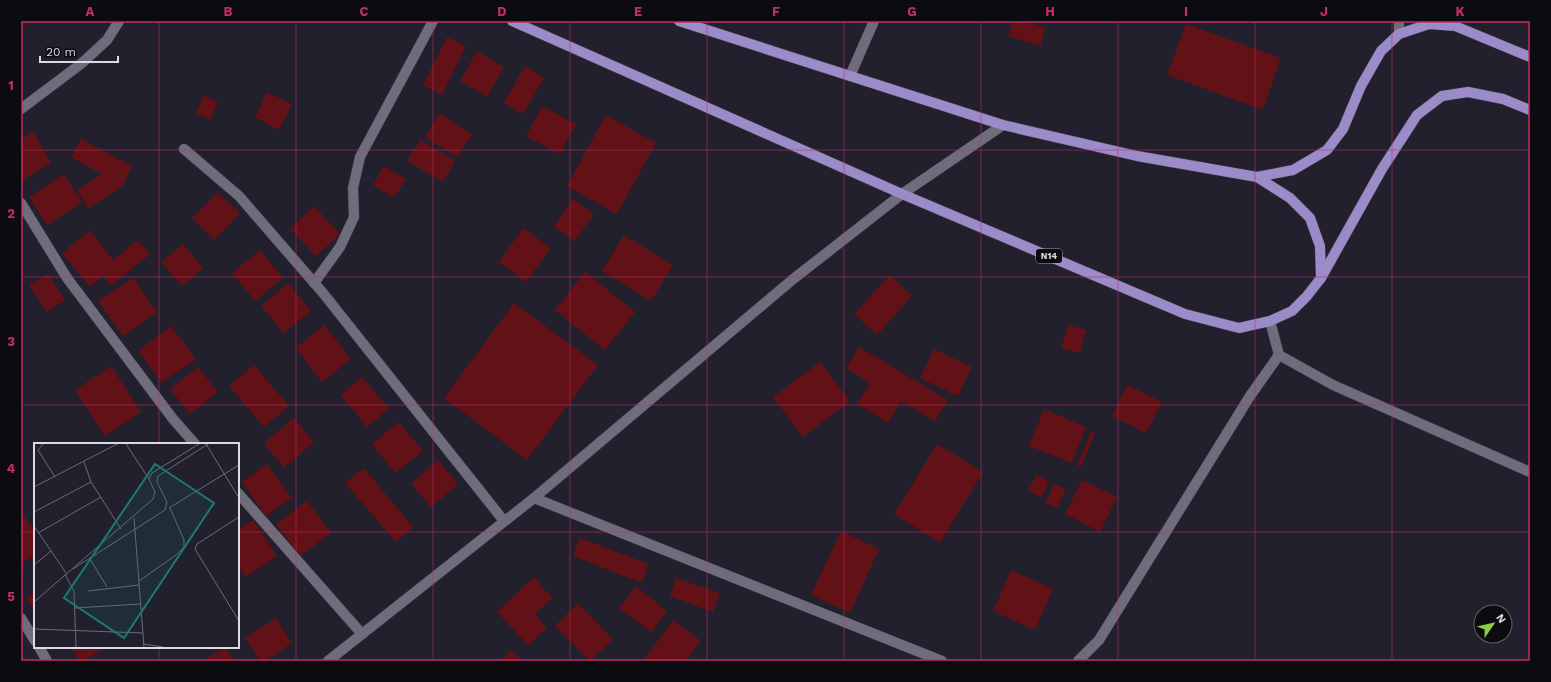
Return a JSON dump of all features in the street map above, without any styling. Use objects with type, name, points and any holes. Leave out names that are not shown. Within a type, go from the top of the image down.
[{"type":"main road","name":"N14","points":[[512,21],[902,194],[1185,314],[1239,328],[1270,321],[1292,311],[1308,296],[1321,278],[1382,170],[1417,115],[1442,96],[1468,92],[1503,99],[1530,110]]},
{"type":"main road","points":[[679,21],[1004,125],[1137,156],[1257,176],[1293,170],[1327,150],[1343,129],[1361,86],[1381,51],[1399,34],[1429,24],[1455,26],[1530,57]]},
{"type":"main road","points":[[1257,176],[1290,198],[1310,218],[1320,246],[1321,278]]},
{"type":"street","points":[[21,109],[82,63],[107,40],[119,21]]},
{"type":"street","points":[[314,283],[340,247],[354,217],[353,188],[360,157],[433,21]]},
{"type":"street","points":[[850,76],[874,21]]},
{"type":"street","points":[[1399,21],[1399,34]]},
{"type":"street","points":[[328,661],[534,498],[792,280],[902,194],[1004,125]]},
{"type":"street","points":[[184,149],[239,196],[314,283],[504,521]]},
{"type":"street","points":[[21,203],[67,278],[173,419],[194,443]]},
{"type":"street","points":[[1270,321],[1279,355],[1333,385],[1530,472]]},
{"type":"street","points":[[1078,661],[1099,640],[1250,396],[1279,355]]},
{"type":"street","points":[[239,494],[362,634]]},
{"type":"street","points":[[534,498],[942,661]]},
{"type":"street","points":[[21,618],[34,639]]},
{"type":"street","points":[[40,648],[47,661]]},
{"type":"building","points":[[1013,21],[1024,21],[1046,28],[1040,46],[1008,36]]},
{"type":"building","points":[[1186,24],[1281,58],[1263,110],[1167,75]]},
{"type":"building","points":[[447,37],[466,46],[442,95],[423,85]]},
{"type":"building","points":[[477,51],[504,67],[487,97],[460,81]]},
{"type":"building","points":[[525,66],[544,78],[523,114],[504,103]]},
{"type":"building","points":[[267,92],[292,104],[279,130],[255,117]]},
{"type":"building","points":[[204,95],[218,102],[210,120],[196,113]]},
{"type":"building","points":[[542,106],[576,124],[560,154],[526,136]]},
{"type":"building","points":[[440,113],[472,134],[457,157],[425,137]]},
{"type":"building","points":[[606,115],[656,143],[617,214],[567,186]]},
{"type":"building","points":[[33,132],[51,163],[21,181],[21,139]]},
{"type":"building","points":[[81,139],[132,166],[124,183],[125,184],[89,208],[77,191],[102,174],[71,157]]},
{"type":"building","points":[[420,140],[455,161],[443,182],[407,161]]},
{"type":"building","points":[[384,166],[406,179],[394,198],[373,185]]},
{"type":"building","points":[[64,174],[82,203],[47,225],[29,197]]},
{"type":"building","points":[[217,192],[240,213],[214,240],[192,218]]},
{"type":"building","points":[[573,199],[594,214],[575,241],[554,227]]},
{"type":"building","points":[[314,206],[340,234],[316,256],[290,229]]},
{"type":"building","points":[[523,228],[551,248],[526,282],[499,262]]},
{"type":"building","points":[[90,230],[113,260],[138,240],[150,254],[111,286],[103,276],[90,287],[62,253]]},
{"type":"building","points":[[624,235],[673,265],[651,301],[602,271]]},
{"type":"building","points":[[183,244],[203,268],[182,286],[161,262]]},
{"type":"building","points":[[260,250],[283,278],[255,301],[232,273]]},
{"type":"building","points":[[585,272],[635,312],[605,350],[555,310]]},
{"type":"building","points":[[48,274],[65,300],[47,312],[29,285]]},
{"type":"building","points":[[890,275],[912,296],[877,335],[854,314]]},
{"type":"building","points":[[133,278],[157,312],[123,336],[98,301]]},
{"type":"building","points":[[288,283],[311,311],[284,333],[261,306]]},
{"type":"building","points":[[514,303],[598,365],[527,460],[444,398]]},
{"type":"building","points":[[324,325],[351,359],[322,382],[296,348]]},
{"type":"building","points":[[1068,325],[1086,330],[1080,353],[1061,348]]},
{"type":"building","points":[[171,326],[196,359],[162,383],[138,351]]},
{"type":"building","points":[[859,347],[948,400],[935,421],[901,401],[888,423],[857,404],[870,383],[846,368]]},
{"type":"building","points":[[934,349],[972,367],[958,396],[920,378]]},
{"type":"building","points":[[820,362],[850,401],[803,437],[773,397]]},
{"type":"building","points":[[254,365],[289,406],[264,427],[229,386]]},
{"type":"building","points":[[111,366],[141,412],[105,436],[75,390]]},
{"type":"building","points":[[198,367],[218,392],[190,414],[170,389]]},
{"type":"building","points":[[362,377],[389,409],[367,427],[341,395]]},
{"type":"building","points":[[1127,385],[1162,402],[1146,433],[1112,416]]},
{"type":"building","points":[[1044,409],[1086,427],[1072,463],[1029,446]]},
{"type":"building","points":[[294,418],[314,442],[284,468],[264,443]]},
{"type":"building","points":[[399,422],[423,451],[395,473],[372,444]]},
{"type":"building","points":[[1091,431],[1095,433],[1081,467],[1077,465]]},
{"type":"building","points":[[937,444],[983,472],[940,543],[894,514]]},
{"type":"building","points":[[438,460],[458,484],[431,507],[411,484]]},
{"type":"building","points":[[267,464],[292,498],[266,516],[242,482]]},
{"type":"building","points":[[364,468],[413,527],[396,542],[345,483]]},
{"type":"building","points":[[1036,475],[1049,481],[1042,497],[1028,491]]},
{"type":"building","points":[[1082,480],[1117,497],[1100,532],[1065,514]]},
{"type":"building","points":[[1054,484],[1066,489],[1057,508],[1045,503]]},
{"type":"building","points":[[307,501],[331,533],[300,556],[276,524]]},
{"type":"building","points":[[22,513],[34,531],[34,556],[21,564]]},
{"type":"building","points":[[253,520],[277,556],[246,577],[239,566],[239,528]]},
{"type":"building","points":[[841,531],[879,549],[850,613],[811,595]]},
{"type":"building","points":[[580,538],[649,564],[642,583],[573,556]]},
{"type":"building","points":[[1011,570],[1053,589],[1035,630],[993,611]]},
{"type":"building","points":[[534,577],[552,598],[535,614],[547,628],[528,645],[497,612]]},
{"type":"building","points":[[676,578],[720,593],[713,612],[670,596]]},
{"type":"building","points":[[636,586],[667,611],[651,632],[619,608]]},
{"type":"building","points":[[34,593],[34,610],[26,598]]},
{"type":"building","points":[[578,603],[613,639],[590,661],[555,626]]},
{"type":"building","points":[[276,618],[292,643],[265,661],[260,661],[245,638]]},
{"type":"building","points":[[673,620],[701,641],[686,661],[643,661]]},
{"type":"building","points":[[72,648],[104,648],[84,661],[80,661]]},
{"type":"building","points":[[226,648],[234,661],[203,661]]},
{"type":"building","points":[[511,650],[523,661],[500,661]]}]
